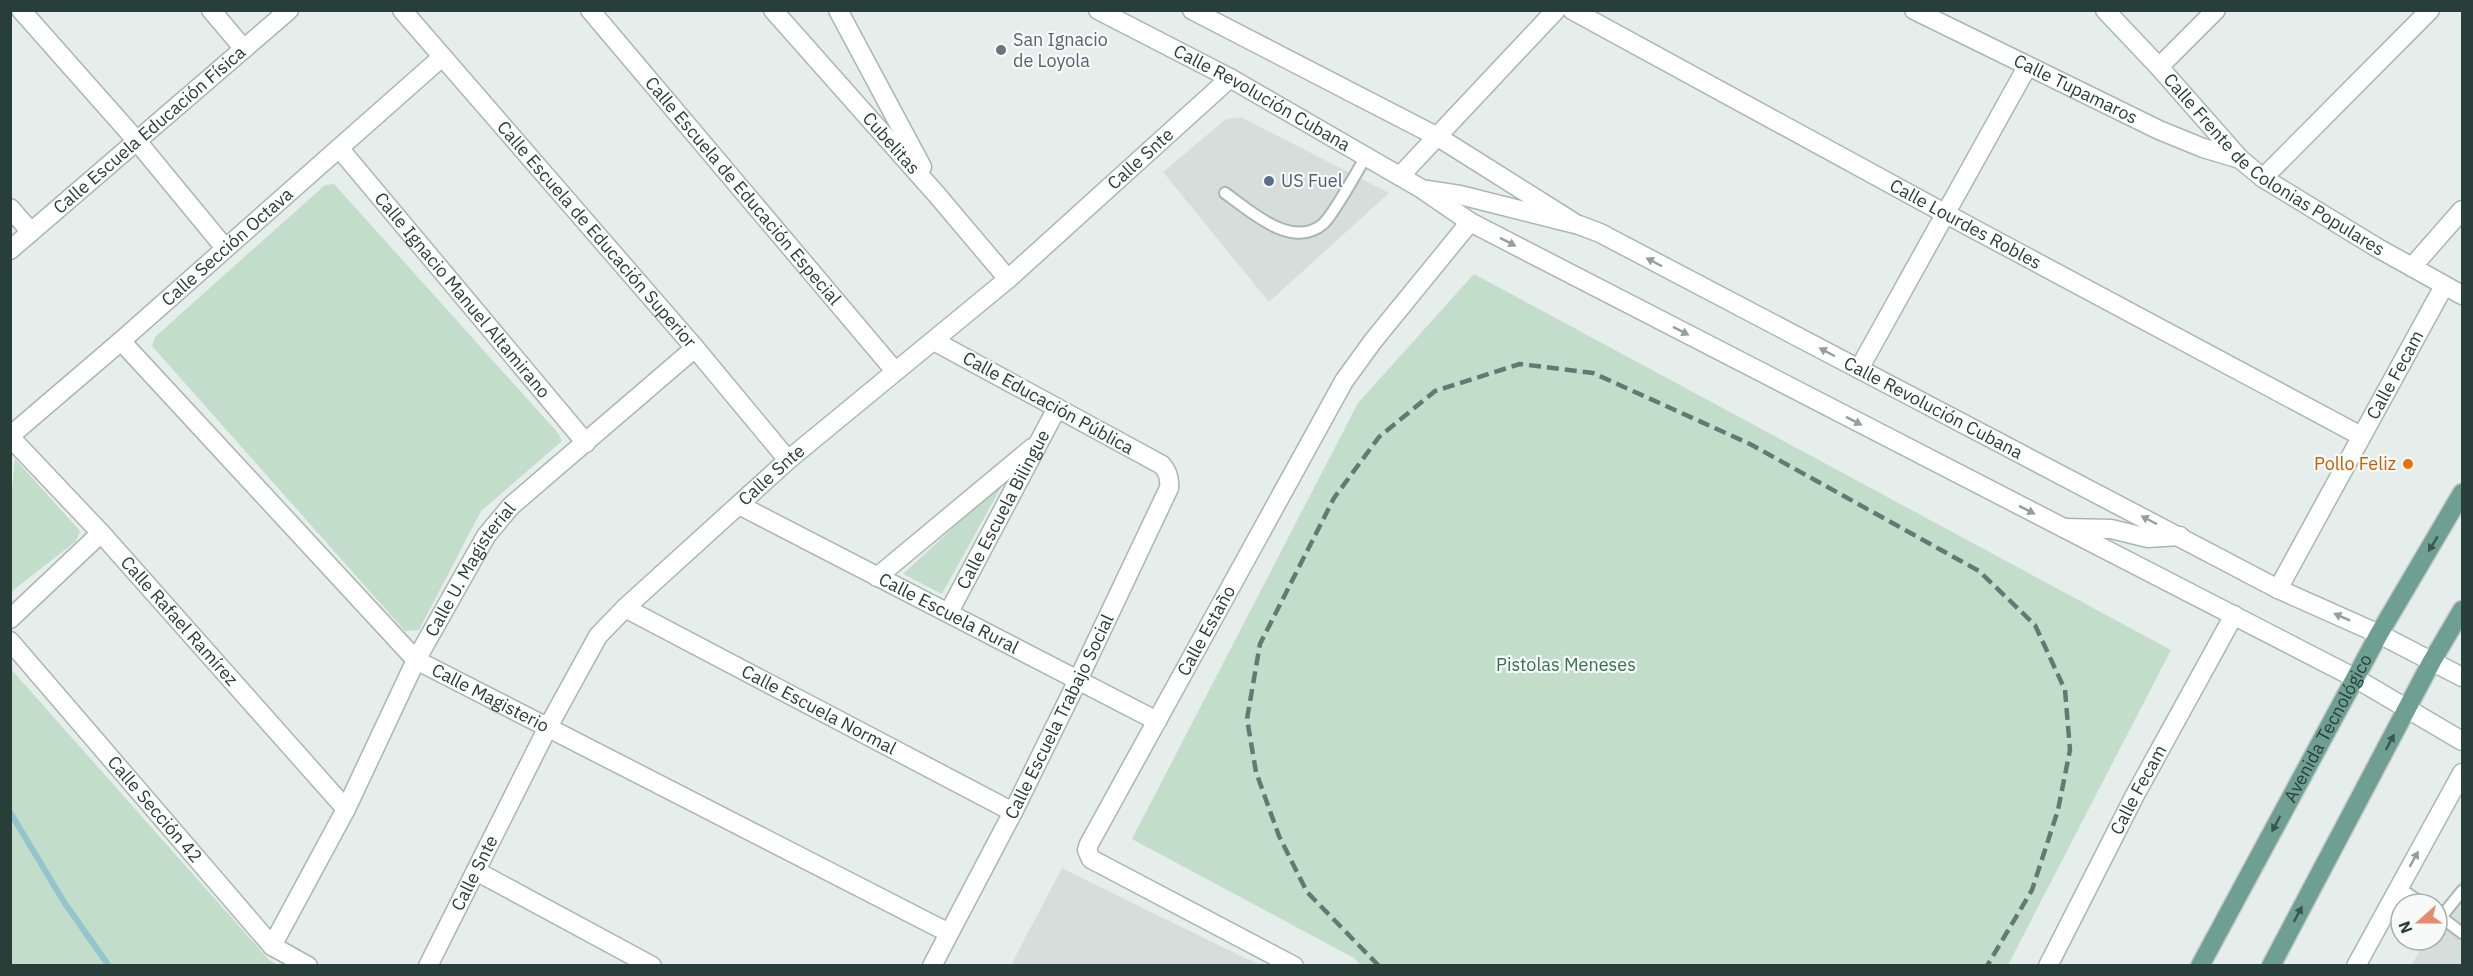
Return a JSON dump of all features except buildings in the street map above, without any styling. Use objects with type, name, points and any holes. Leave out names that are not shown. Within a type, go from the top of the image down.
[{"type":"main road","name":"Avenida Tecnológico","points":[[2200,966],[2379,634],[2463,494]]},
{"type":"main road","points":[[2271,966],[2432,660],[2463,610]]},
{"type":"street","points":[[21,10],[136,140],[225,248]]},
{"type":"street","points":[[211,10],[244,49]]},
{"type":"street","name":"Calle Escuela Educación Física","points":[[10,250],[289,10]]},
{"type":"street","name":"Calle Escuela de Educación Superior","points":[[402,10],[695,348],[788,460]]},
{"type":"street","name":"Calle Escuela de Educación Especial","points":[[590,10],[895,371]]},
{"type":"street","points":[[838,10],[937,195]]},
{"type":"street","name":"Calle Revolución Cubana","points":[[1098,10],[1230,78],[1422,189],[1470,222],[2355,678],[2463,741]]},
{"type":"street","points":[[1192,10],[1438,137],[1579,225]]},
{"type":"street","points":[[1400,176],[1557,10]]},
{"type":"street","name":"Calle Lourdes Robles","points":[[1572,10],[1946,214],[2361,436]]},
{"type":"street","name":"Calle Tupamaros","points":[[1914,10],[2159,130],[2203,148],[2240,159]]},
{"type":"street","name":"Calle Frente de Colonias Populares","points":[[2105,10],[2240,159],[2263,178],[2444,286],[2463,294]]},
{"type":"street","points":[[2159,67],[2216,10]]},
{"type":"street","points":[[2263,178],[2430,10]]},
{"type":"street","name":"Cubelitas","points":[[778,12],[1008,279]]},
{"type":"street","name":"Calle Sección Octava","points":[[10,436],[442,57]]},
{"type":"street","points":[[1860,369],[2027,67]]},
{"type":"street","name":"Calle Snte","points":[[428,966],[548,727],[598,636],[625,608],[788,460],[1008,279],[1230,78]]},
{"type":"street","name":"Calle Ignacio Manuel Altamirano","points":[[339,148],[586,443]]},
{"type":"street","name":"Calle Revolución Cubana","points":[[1422,189],[1460,195],[1579,225],[1600,233],[2278,589],[2379,634],[2463,677]]},
{"type":"street","points":[[10,208],[32,232]]},
{"type":"street","points":[[2412,267],[2463,210]]},
{"type":"street","name":"Calle Estaño","points":[[1294,966],[1091,859],[1088,855],[1089,844],[1308,442],[1344,381],[1373,341],[1470,222]]},
{"type":"street","name":"Calle Fecam","points":[[2278,589],[2444,286]]},
{"type":"street","name":"Calle Magisterio","points":[[121,341],[416,660],[949,933]]},
{"type":"street","name":"Calle Educación Pública","points":[[934,341],[1162,465]]},
{"type":"street","name":"Calle U. Magisterial","points":[[272,946],[346,809],[416,660],[486,536],[498,519],[695,348]]},
{"type":"street","name":"Calle Escuela Bilingue","points":[[949,612],[1056,408]]},
{"type":"street","name":"Calle Rafael Ramírez","points":[[10,436],[101,533],[346,809]]},
{"type":"street","points":[[877,578],[989,481],[1039,442]]},
{"type":"street","name":"Calle Escuela Trabajo Social","points":[[932,966],[1013,812],[1169,488],[1167,472],[1162,465]]},
{"type":"street","name":"Calle Escuela Rural","points":[[739,505],[1158,721]]},
{"type":"street","points":[[2063,528],[2111,529],[2148,538],[2180,536]]},
{"type":"street","points":[[10,619],[101,533]]},
{"type":"street","name":"Calle Escuela Normal","points":[[625,608],[1013,812]]},
{"type":"street","name":"Calle Fecam","points":[[2048,966],[2135,795],[2234,615]]},
{"type":"street","name":"Calle Sección 42","points":[[10,641],[272,946],[308,966]]},
{"type":"street","points":[[2356,966],[2463,773]]},
{"type":"street","points":[[476,871],[652,966]]},
{"type":"lane","points":[[1225,194],[1262,220],[1282,230],[1302,233],[1313,230],[1325,222],[1365,158]]},
{"type":"lane","points":[[2398,887],[2405,892]]},
{"type":"lane","points":[[2449,905],[2463,891]]},
{"type":"lane","points":[[2449,922],[2463,933]]},
{"type":"shaded area","points":[[1241,117],[1389,193],[1269,302],[1163,172],[1226,119]]},
{"type":"shaded area","points":[[1062,868],[1147,910],[1259,965],[1011,965]]},
{"type":"shaded area","points":[[2462,879],[2462,965],[2411,966],[2419,952],[2449,952],[2449,901]]},
{"type":"green space","points":[[334,184],[558,433],[562,441],[481,511],[419,630],[405,631],[152,346],[155,337],[325,185]]},
{"type":"green space","name":"Pistolas Meneses","points":[[1474,274],[2171,650],[2008,965],[1361,965],[1354,958],[1132,839],[1358,403]]},
{"type":"green space","points":[[15,459],[80,531],[76,541],[11,592],[10,510]]},
{"type":"green space","points":[[1005,480],[942,594],[903,574]]},
{"type":"green space","points":[[10,668],[269,960],[278,965],[11,965]]},
{"type":"waterway","points":[[10,812],[64,902],[109,966]]},
{"type":"railway","points":[[1379,966],[1307,892],[1279,836],[1256,772],[1247,719],[1260,644],[1334,498],[1379,437],[1435,391],[1520,364],[1593,373],[1750,444],[1979,571],[2035,625],[2065,690],[2070,750],[2058,810],[2032,890],[1987,966]]},
{"type":"place","name":"San Ignacio de Loyola","points":[[1001,50]]},
{"type":"place","name":"US Fuel","points":[[1269,181]]},
{"type":"place","name":"Pollo Feliz","points":[[2408,464]]}]
